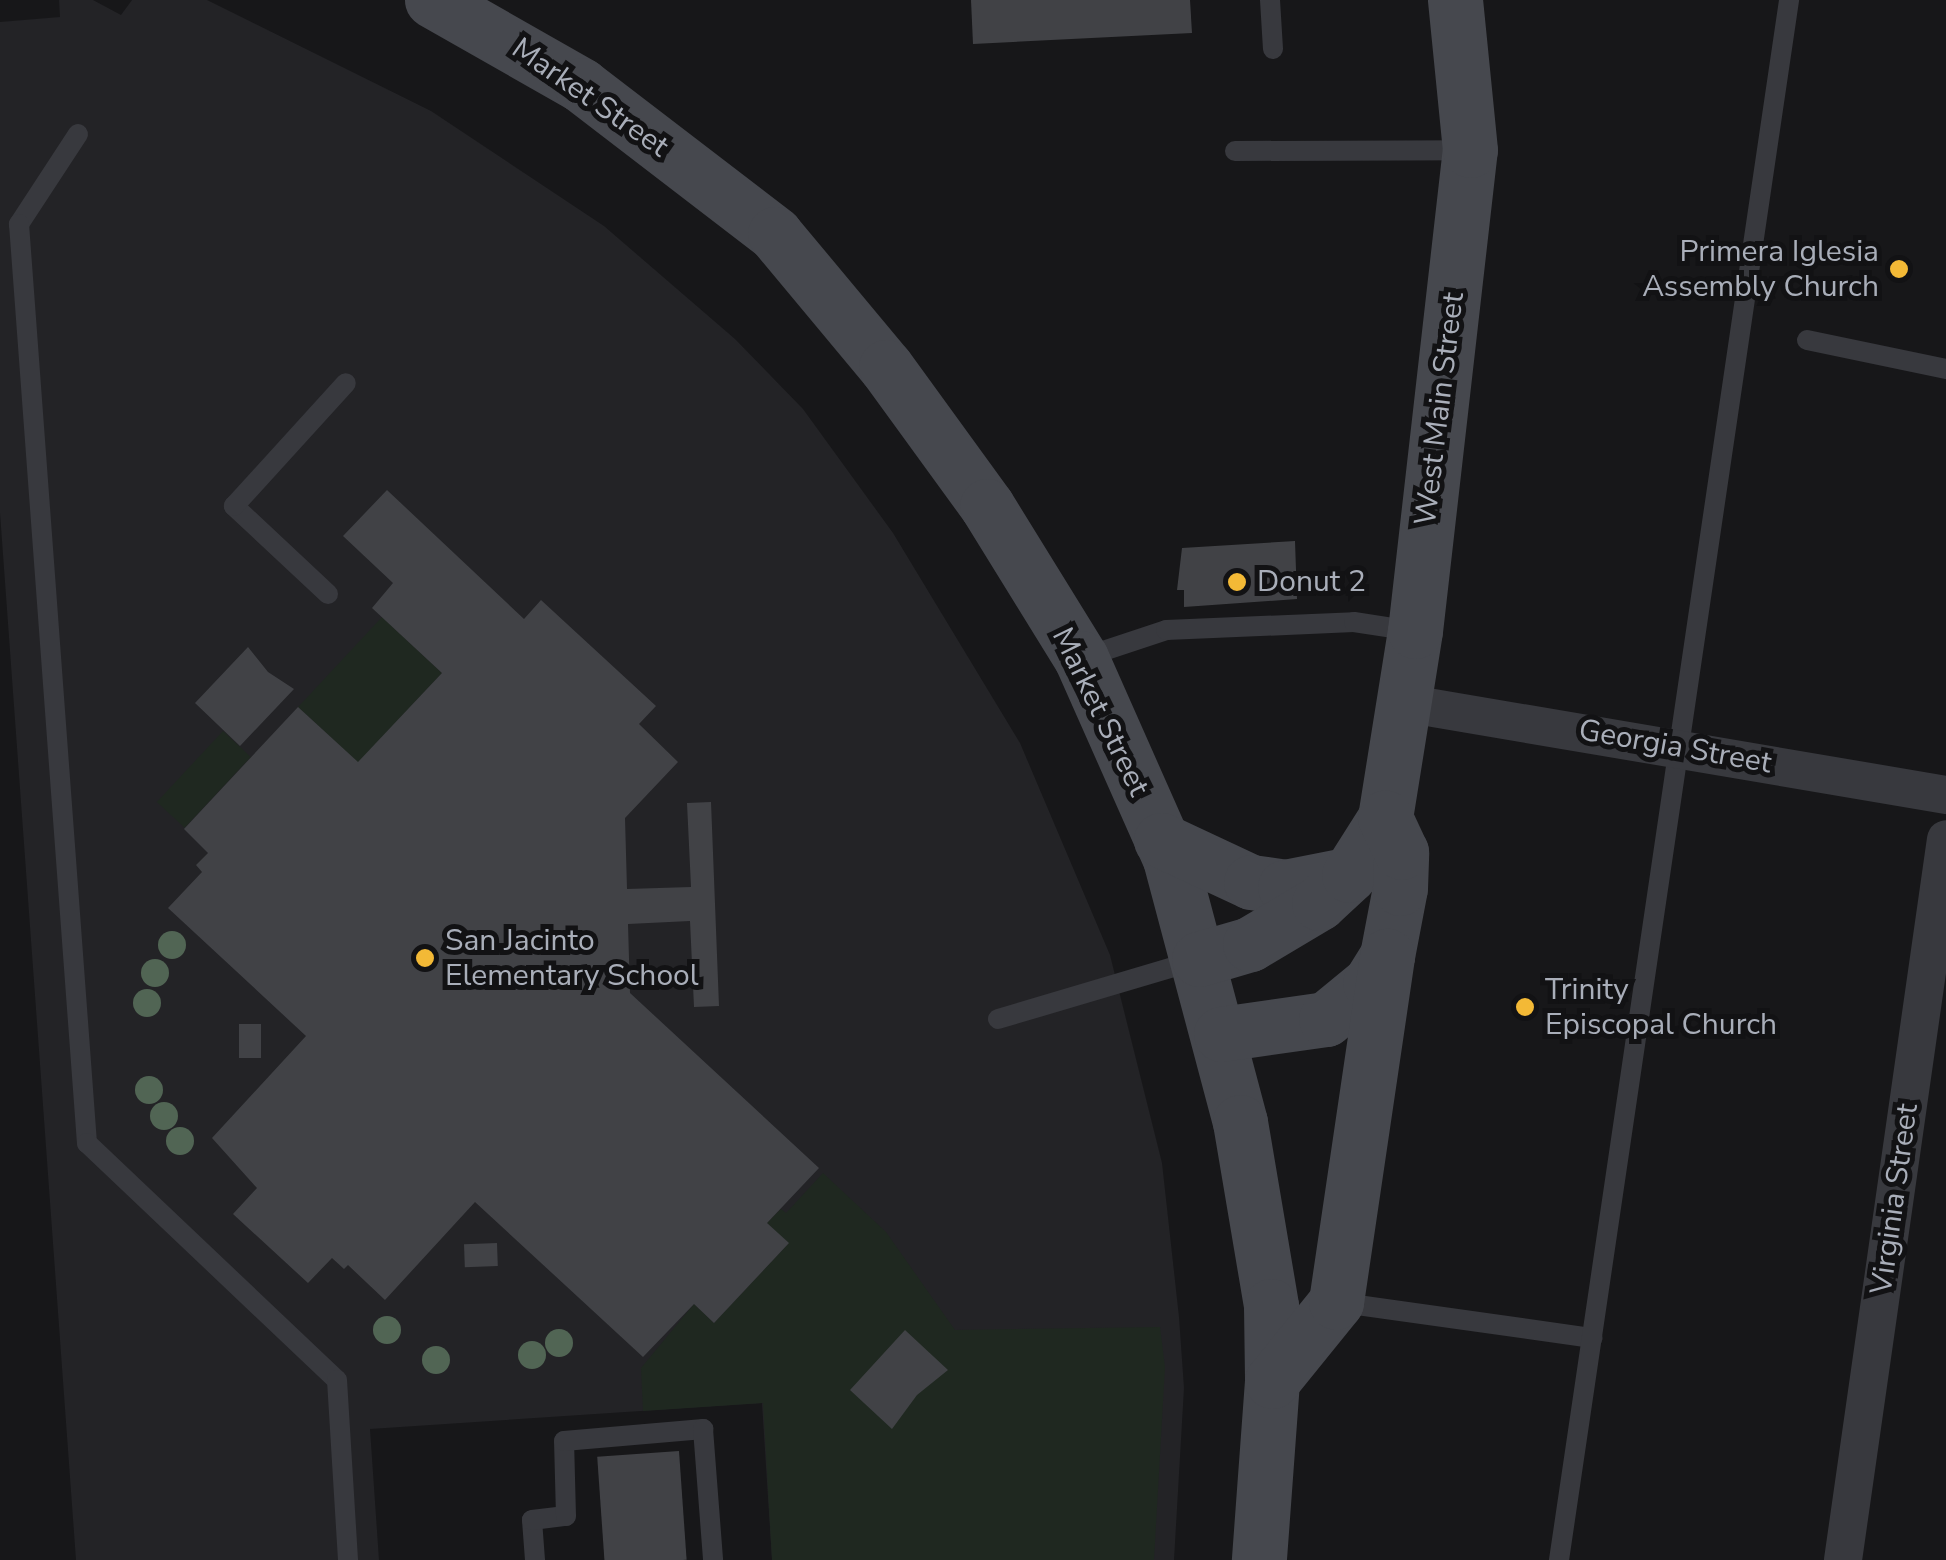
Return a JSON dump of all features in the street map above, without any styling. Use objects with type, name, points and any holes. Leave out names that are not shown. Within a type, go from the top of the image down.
[{"type":"main road","name":"Market Street","points":[[432,0],[581,84],[775,234],[886,367],[987,506],[1080,658],[1161,840],[1221,1034],[1271,1306],[1272,1381],[1259,1560]]},
{"type":"main road","name":"West Main Street","points":[[1199,959],[1250,944],[1319,903],[1349,875],[1385,818],[1415,631],[1470,150],[1455,0]]},
{"type":"main road","name":"West Main Street","points":[[1336,1302],[1401,852],[1385,818]]},
{"type":"main road","points":[[1161,840],[1251,882],[1285,887],[1349,875]]},
{"type":"main road","points":[[1221,1034],[1326,1019],[1370,984],[1387,956]]},
{"type":"main road","points":[[1272,1381],[1336,1302]]},
{"type":"street","name":"Georgia Street","points":[[1404,704],[1678,745],[1946,795]]},
{"type":"street","name":"Virginia Street","points":[[1844,1560],[1946,839]]},
{"type":"lane","points":[[1270,0],[1274,49]]},
{"type":"lane","points":[[1559,1560],[1789,0]]},
{"type":"lane","points":[[78,134],[19,224],[88,1143],[336,1380],[348,1560]]},
{"type":"lane","points":[[1235,151],[1470,150]]},
{"type":"lane","points":[[1806,340],[1946,369]]},
{"type":"lane","points":[[328,594],[234,506],[346,383]]},
{"type":"lane","points":[[1080,658],[1166,630],[1354,622],[1415,631]]},
{"type":"lane","points":[[998,1019],[1199,959]]},
{"type":"lane","points":[[1336,1302],[1592,1338]]},
{"type":"lane","points":[[535,1560],[532,1520],[566,1516],[564,1441],[703,1429],[713,1560]]},
{"type":"shaded area","points":[[59,0],[93,0],[121,15],[132,0],[207,0],[431,111],[604,226],[735,339],[803,409],[893,533],[1020,743],[1110,955],[1162,1163],[1179,1317],[1184,1388],[1174,1560],[772,1560],[762,1403],[370,1429],[379,1560],[76,1560],[0,513],[0,22],[60,17]]},
{"type":"shaded area","points":[[382,617],[442,673],[358,763],[298,707]]},
{"type":"shaded area","points":[[223,731],[251,757],[185,828],[157,802]]},
{"type":"shaded area","points":[[823,1173],[886,1232],[955,1330],[1160,1327],[1165,1367],[1154,1560],[772,1560],[763,1403],[643,1411],[641,1368],[694,1304],[714,1323],[788,1244],[767,1223],[781,1209],[786,1213]]},
{"type":"building","points":[[971,0],[1190,0],[1192,33],[973,44]]},
{"type":"building","name":"San Jacinto Elementary School","points":[[387,490],[524,619],[541,600],[656,706],[639,724],[678,762],[625,818],[627,889],[691,887],[687,803],[711,802],[719,1006],[694,1007],[690,921],[628,924],[630,993],[819,1168],[767,1223],[789,1243],[714,1323],[694,1304],[643,1357],[475,1202],[385,1300],[348,1265],[344,1269],[332,1258],[308,1283],[233,1214],[257,1188],[212,1138],[306,1036],[168,908],[202,872],[196,865],[208,853],[184,829],[298,707],[358,762],[442,673],[372,608],[393,583],[343,536]]},
{"type":"building","name":"Donut 2","points":[[1295,541],[1297,599],[1184,607],[1184,590],[1177,590],[1182,548]]},
{"type":"building","points":[[248,647],[268,672],[294,689],[240,746],[195,703]]},
{"type":"building","points":[[239,1024],[261,1024],[261,1058],[239,1058]]},
{"type":"building","points":[[497,1243],[498,1266],[465,1267],[464,1244]]},
{"type":"building","points":[[905,1330],[948,1370],[917,1395],[892,1429],[850,1390]]},
{"type":"building","points":[[679,1451],[687,1560],[604,1560],[597,1457]]},
{"type":"place","name":"Primera Iglesia Assembly Church","points":[[1899,269]]},
{"type":"place","name":"Donut 2","points":[[1237,582]]},
{"type":"place","name":"San Jacinto Elementary School","points":[[425,958]]},
{"type":"place","name":"Trinity Episcopal Church","points":[[1525,1007]]}]
